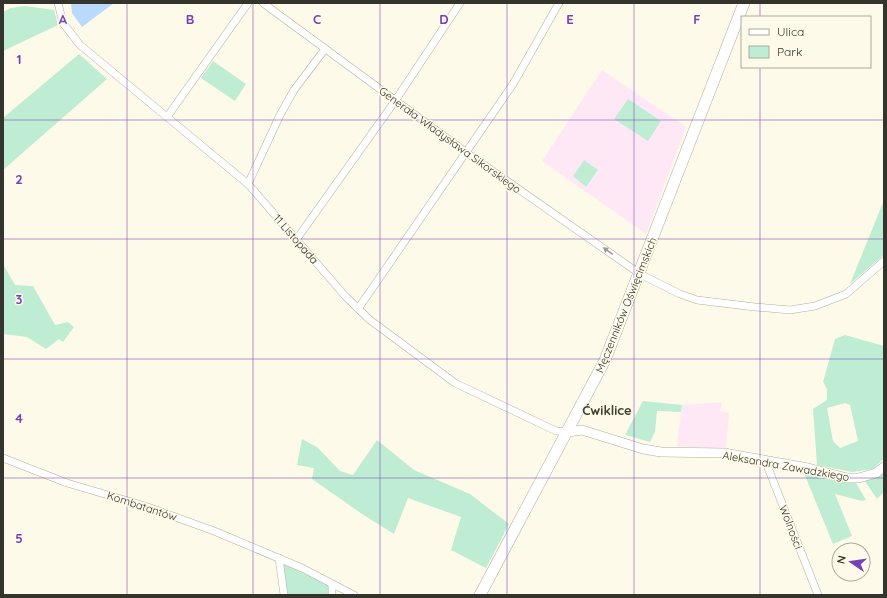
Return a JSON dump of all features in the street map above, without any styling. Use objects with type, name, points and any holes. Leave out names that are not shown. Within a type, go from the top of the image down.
[{"type":"main road","name":"Męczenników Oświęcimskich","points":[[480,595],[602,366],[640,274],[744,3]]},
{"type":"street","name":"11 Listopada","points":[[58,3],[63,23],[80,45],[248,184],[358,309],[454,383],[556,431],[568,432]]},
{"type":"street","points":[[167,117],[248,3]]},
{"type":"street","name":"Generała Władysława Sikorskiego","points":[[263,3],[467,153],[640,274],[680,294],[697,300],[790,310],[815,306],[846,294],[884,261]]},
{"type":"street","points":[[296,240],[395,101],[460,3]]},
{"type":"street","points":[[358,309],[467,153],[513,84],[558,3]]},
{"type":"street","points":[[248,184],[283,109],[294,90],[325,49]]},
{"type":"street","name":"Aleksandra Zawadzkiego","points":[[568,432],[582,430],[644,449],[661,452],[724,453],[765,460],[847,478],[859,478],[876,473],[884,467]]},
{"type":"street","name":"Kombatantów","points":[[3,458],[68,483],[179,519],[279,558],[354,595]]},
{"type":"street","name":"Wolności","points":[[765,460],[818,595]]},
{"type":"street","points":[[279,558],[284,595]]},
{"type":"street","points":[[332,584],[332,595]]},
{"type":"shaded area","points":[[602,70],[686,127],[646,234],[542,161]]},
{"type":"shaded area","points":[[722,402],[720,411],[729,413],[726,449],[677,446],[682,405]]},
{"type":"green space","points":[[25,6],[54,10],[58,25],[3,51],[3,12],[11,8]]},
{"type":"green space","points":[[79,54],[107,79],[3,170],[3,118]]},
{"type":"green space","points":[[213,61],[246,84],[235,101],[201,78]]},
{"type":"green space","points":[[628,99],[661,121],[648,141],[614,119]]},
{"type":"green space","points":[[584,160],[598,170],[586,187],[573,176]]},
{"type":"green space","points":[[884,200],[884,255],[850,284]]},
{"type":"green space","points":[[3,264],[15,285],[33,286],[55,325],[68,322],[74,327],[63,342],[59,339],[46,349],[27,337],[3,334]]},
{"type":"green space","points":[[845,335],[884,346],[884,458],[873,469],[852,472],[817,465],[813,409],[827,400],[827,389],[823,382],[835,339]],"holes":[[[845,403],[850,405],[858,441],[840,448],[833,441],[827,408]]]},
{"type":"green space","points":[[643,401],[682,405],[681,412],[657,411],[655,432],[650,442],[625,435]]},
{"type":"green space","points":[[302,439],[317,447],[340,471],[353,475],[377,440],[414,470],[470,494],[509,524],[486,568],[451,550],[461,517],[408,498],[394,534],[362,514],[312,479],[314,468],[297,465]]},
{"type":"green space","points":[[884,472],[884,492],[877,499],[864,480]]},
{"type":"green space","points":[[804,473],[856,483],[866,500],[862,501],[835,494],[852,536],[838,542],[832,542]]},
{"type":"green space","points":[[283,564],[329,585],[329,595],[287,595]]},
{"type":"water","points":[[71,3],[114,3],[82,27],[72,13]]},
{"type":"district","name":"Ćwiklice","points":[[607,410]]}]
